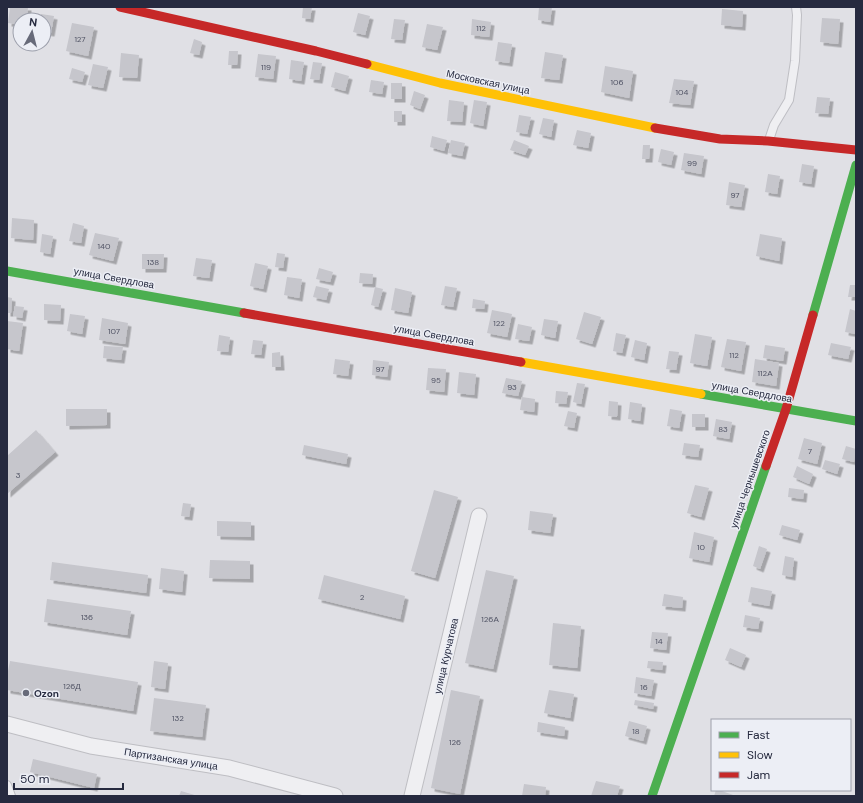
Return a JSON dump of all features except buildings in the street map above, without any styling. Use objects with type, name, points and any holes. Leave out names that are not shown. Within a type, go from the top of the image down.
[{"type":"street","name":"Московская улица","points":[[120,7],[316,50],[440,82],[640,126],[720,139],[768,141],[856,150]]},
{"type":"street","name":"улица Чернышевского","points":[[652,796],[786,409],[856,165]]},
{"type":"street","name":"улица Свердлова","points":[[7,270],[856,422]]},
{"type":"street","name":"улица Курчатова","points":[[412,796],[479,516]]},
{"type":"street","name":"Партизанская улица","points":[[7,724],[91,746],[229,768],[335,796]]},
{"type":"lane","points":[[768,141],[774,125],[789,100],[795,61],[796,7]]},
{"type":"lane","points":[[7,785],[11,796]]},
{"type":"traffic: fast","points":[[813,315],[856,165]]},
{"type":"traffic: fast","points":[[7,271],[244,313]]},
{"type":"traffic: fast","points":[[701,394],[856,421]]},
{"type":"traffic: fast","points":[[652,796],[766,466]]},
{"type":"traffic: slow","points":[[367,64],[440,83],[655,128]]},
{"type":"traffic: slow","points":[[521,362],[701,394]]},
{"type":"traffic: jam","points":[[120,7],[367,64]]},
{"type":"traffic: jam","points":[[655,128],[720,139],[768,141],[856,150]]},
{"type":"traffic: jam","points":[[244,313],[521,362]]},
{"type":"traffic: jam","points":[[766,466],[786,409],[813,315]]},
{"type":"place","name":"Ozon","points":[[26,693]]}]
